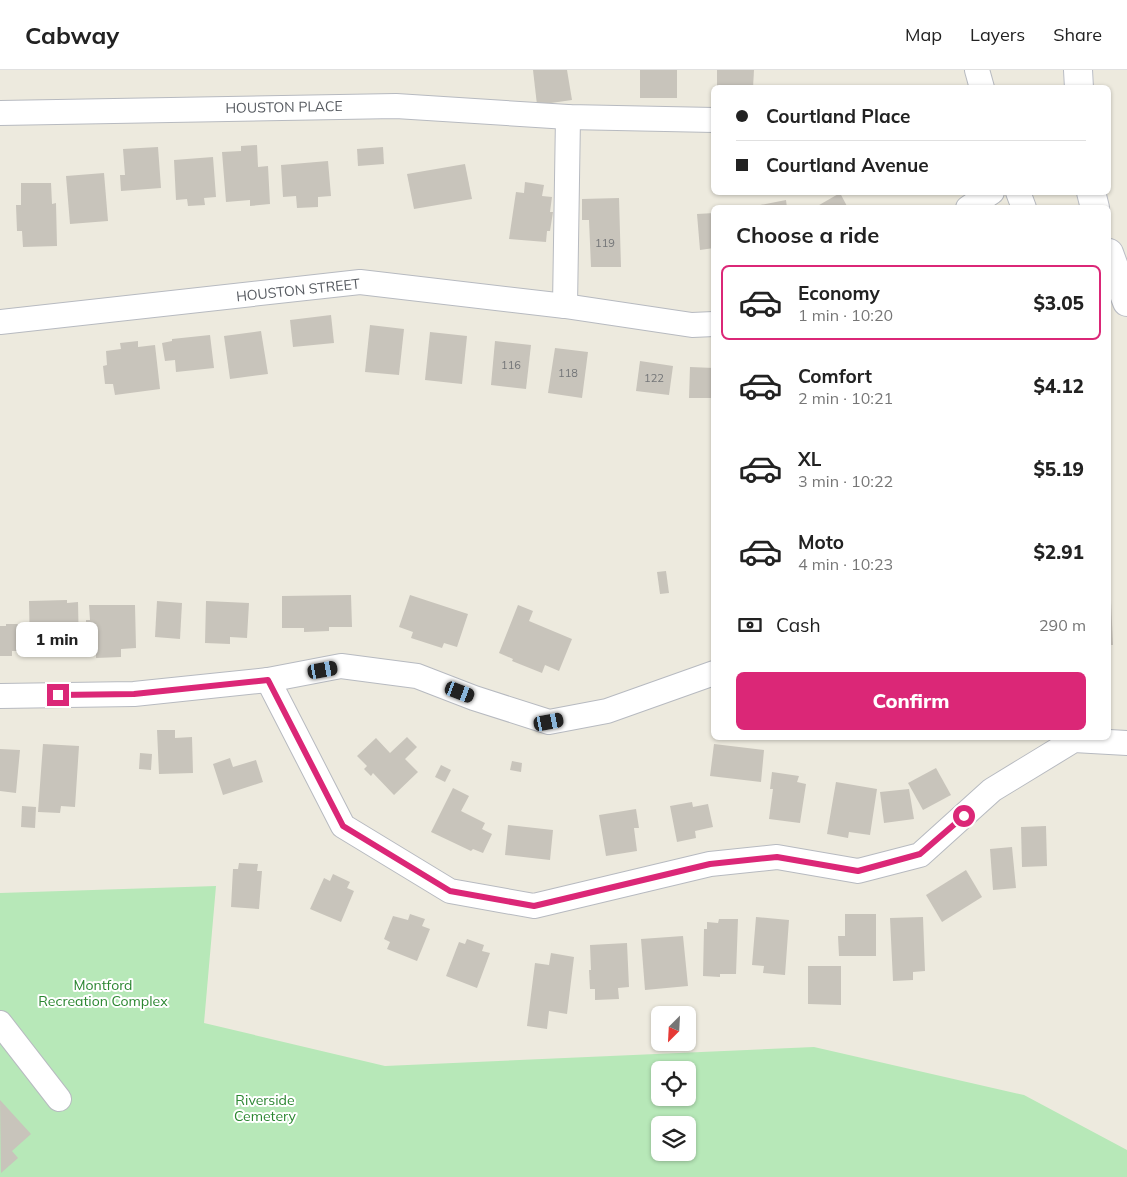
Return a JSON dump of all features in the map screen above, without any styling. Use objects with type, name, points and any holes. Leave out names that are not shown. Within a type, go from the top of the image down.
[{"type":"street","points":[[976,70],[981,85]]},
{"type":"street","points":[[1078,70],[1079,85]]},
{"type":"street","name":"HOUSTON PLACE","points":[[0,113],[396,106],[568,117],[711,120]]},
{"type":"street","points":[[565,306],[568,117]]},
{"type":"street","points":[[972,205],[988,195]]},
{"type":"street","points":[[1111,258],[1127,302]]},
{"type":"street","name":"HOUSTON STREET","points":[[0,322],[360,282],[565,306],[692,325],[711,324]]},
{"type":"street","points":[[0,696],[134,694],[268,680],[342,666],[417,676],[474,698],[549,722],[607,711],[711,674]]},
{"type":"street","points":[[268,680],[343,826],[450,891],[534,906],[710,864],[777,857],[858,871],[920,854],[992,790],[1074,740],[1127,743]]},
{"type":"street","points":[[0,1023],[59,1099]]},
{"type":"green space","name":"Riverside Cemetery","points":[[216,886],[204,1023],[385,1066],[814,1047],[1024,1095],[1127,1150],[1127,1177],[0,1177],[0,893]]},
{"type":"building","points":[[533,70],[567,70],[572,100],[537,105]]},
{"type":"building","points":[[640,70],[677,70],[677,98],[640,98]]},
{"type":"building","points":[[717,70],[754,70],[753,85],[717,85]]},
{"type":"building","points":[[257,145],[258,167],[268,166],[270,204],[250,206],[250,200],[226,202],[222,152],[241,151],[241,146]]},
{"type":"building","points":[[158,147],[161,188],[121,191],[120,175],[125,175],[123,149]]},
{"type":"building","points":[[383,147],[384,164],[358,166],[357,149]]},
{"type":"building","points":[[213,157],[216,197],[204,198],[205,205],[188,206],[187,199],[176,200],[174,160]]},
{"type":"building","points":[[328,161],[331,196],[318,197],[318,207],[297,208],[296,196],[283,197],[281,165]]},
{"type":"building","points":[[465,164],[472,199],[414,209],[407,174]]},
{"type":"building","points":[[104,173],[108,221],[70,224],[66,176]]},
{"type":"building","points":[[525,182],[544,185],[542,196],[552,197],[550,212],[553,212],[550,231],[547,231],[546,242],[509,239],[516,192],[524,193]]},
{"type":"building","points":[[21,183],[51,183],[52,204],[56,203],[57,246],[23,247],[22,231],[17,231],[16,205],[21,205]]},
{"type":"building","points":[[837,195],[841,195],[846,205],[819,205]]},
{"type":"building","points":[[619,198],[621,267],[591,267],[589,220],[582,220],[582,199]]},
{"type":"building","points":[[786,200],[787,205],[760,205]]},
{"type":"building","points":[[711,213],[711,248],[700,250],[697,214]]},
{"type":"building","points":[[331,315],[334,343],[293,347],[290,320]]},
{"type":"building","points":[[370,325],[404,329],[399,375],[365,372]]},
{"type":"building","points":[[261,331],[268,374],[230,379],[224,336]]},
{"type":"building","points":[[430,332],[467,336],[462,384],[425,380]]},
{"type":"building","points":[[210,335],[214,368],[176,372],[175,360],[165,361],[162,343],[172,341],[172,339]]},
{"type":"building","points":[[138,341],[138,347],[155,345],[160,389],[115,395],[113,384],[105,384],[103,366],[107,365],[106,351],[121,349],[120,343]]},
{"type":"building","points":[[495,341],[531,345],[526,389],[491,385]]},
{"type":"building","points":[[555,348],[588,352],[582,398],[548,393]]},
{"type":"building","points":[[640,361],[673,366],[669,395],[636,391]]},
{"type":"building","points":[[690,367],[711,368],[711,398],[689,398]]},
{"type":"building","points":[[666,571],[669,593],[660,594],[657,572]]},
{"type":"building","points":[[351,595],[352,627],[329,627],[329,631],[304,632],[304,628],[282,628],[282,596]]},
{"type":"building","points":[[410,595],[468,614],[457,647],[444,643],[442,648],[411,638],[413,632],[399,627]]},
{"type":"building","points":[[67,600],[67,603],[78,602],[79,650],[30,651],[29,601]]},
{"type":"building","points":[[157,601],[182,603],[180,639],[155,637]]},
{"type":"building","points":[[206,601],[249,603],[247,638],[230,637],[230,644],[205,643]]},
{"type":"building","points":[[1111,601],[1113,645],[1111,645]]},
{"type":"building","points":[[89,605],[135,605],[136,648],[121,649],[121,657],[96,658],[96,641],[86,641],[86,620],[90,620]]},
{"type":"building","points":[[518,605],[533,611],[529,621],[572,639],[559,671],[545,665],[542,673],[512,661],[513,659],[499,653]]},
{"type":"building","points":[[6,624],[18,624],[19,651],[12,651],[12,656],[0,656],[0,626],[6,626]]},
{"type":"building","points":[[157,730],[175,730],[175,738],[192,737],[193,773],[159,774]]},
{"type":"building","points":[[407,737],[417,747],[405,759],[418,772],[394,795],[373,773],[371,776],[364,769],[367,766],[357,756],[376,738],[390,753]]},
{"type":"building","points":[[43,744],[79,746],[75,807],[61,806],[60,813],[38,812]]},
{"type":"building","points":[[714,744],[764,750],[761,782],[710,776]]},
{"type":"building","points":[[0,749],[20,750],[16,793],[0,791]]},
{"type":"building","points":[[140,753],[152,754],[151,770],[139,769]]},
{"type":"building","points":[[230,758],[233,767],[256,760],[263,782],[223,795],[213,764]]},
{"type":"building","points":[[512,761],[522,763],[521,772],[510,770]]},
{"type":"building","points":[[441,765],[451,770],[445,782],[435,777]]},
{"type":"building","points":[[936,768],[951,795],[923,810],[908,783]]},
{"type":"building","points":[[772,772],[799,776],[797,782],[806,784],[800,823],[769,819],[773,789],[770,789]]},
{"type":"building","points":[[836,782],[877,789],[870,835],[849,832],[848,838],[827,834]]},
{"type":"building","points":[[453,788],[469,796],[461,811],[485,823],[482,829],[492,834],[483,853],[473,849],[471,851],[431,832]]},
{"type":"building","points":[[909,789],[914,819],[884,823],[880,792]]},
{"type":"building","points":[[692,802],[693,807],[708,804],[713,827],[695,831],[696,838],[677,842],[670,806]]},
{"type":"building","points":[[22,806],[36,807],[35,828],[21,827]]},
{"type":"building","points":[[636,809],[639,828],[634,828],[637,851],[606,856],[599,815]]},
{"type":"building","points":[[508,825],[553,830],[550,860],[505,855]]},
{"type":"building","points":[[1046,826],[1047,866],[1022,867],[1021,827]]},
{"type":"building","points":[[1012,847],[1016,888],[993,890],[990,849]]},
{"type":"building","points":[[239,863],[258,864],[257,871],[262,871],[259,909],[231,907],[233,869],[238,869]]},
{"type":"building","points":[[966,870],[982,897],[942,922],[926,895]]},
{"type":"building","points":[[333,874],[350,882],[347,888],[354,891],[341,922],[310,909],[324,878],[330,881]]},
{"type":"building","points":[[410,914],[425,919],[422,926],[430,929],[417,961],[387,949],[390,942],[384,939],[393,916],[408,920]]},
{"type":"building","points":[[845,914],[876,914],[876,956],[839,956],[838,936],[845,936]]},
{"type":"building","points":[[756,917],[789,920],[785,975],[763,973],[764,966],[752,965]]},
{"type":"building","points":[[923,917],[925,971],[913,972],[913,980],[893,981],[890,918]]},
{"type":"building","points":[[719,919],[738,919],[736,974],[720,974],[720,977],[703,976],[704,929],[707,929],[707,922],[718,923]]},
{"type":"building","points":[[683,936],[688,986],[645,990],[641,939]]},
{"type":"building","points":[[467,939],[484,945],[482,951],[490,953],[477,988],[446,976],[459,942],[465,944]]},
{"type":"building","points":[[627,943],[629,987],[618,988],[619,999],[595,1000],[595,989],[590,989],[590,945]]},
{"type":"building","points":[[551,953],[574,957],[567,1014],[549,1011],[547,1029],[527,1026],[535,963],[549,965]]},
{"type":"building","points":[[808,966],[841,966],[841,1005],[808,1004]]},
{"type":"building","points":[[0,1100],[31,1134],[12,1151],[18,1158],[1,1173]]},
{"type":"route","points":[[58,695],[134,694],[268,680],[343,826],[450,891],[534,906],[710,864],[727,862],[777,857],[858,871],[920,854],[964,816]]},
{"type":"park label","name":"Montford Recreation Complex","points":[[103,994]]}]
